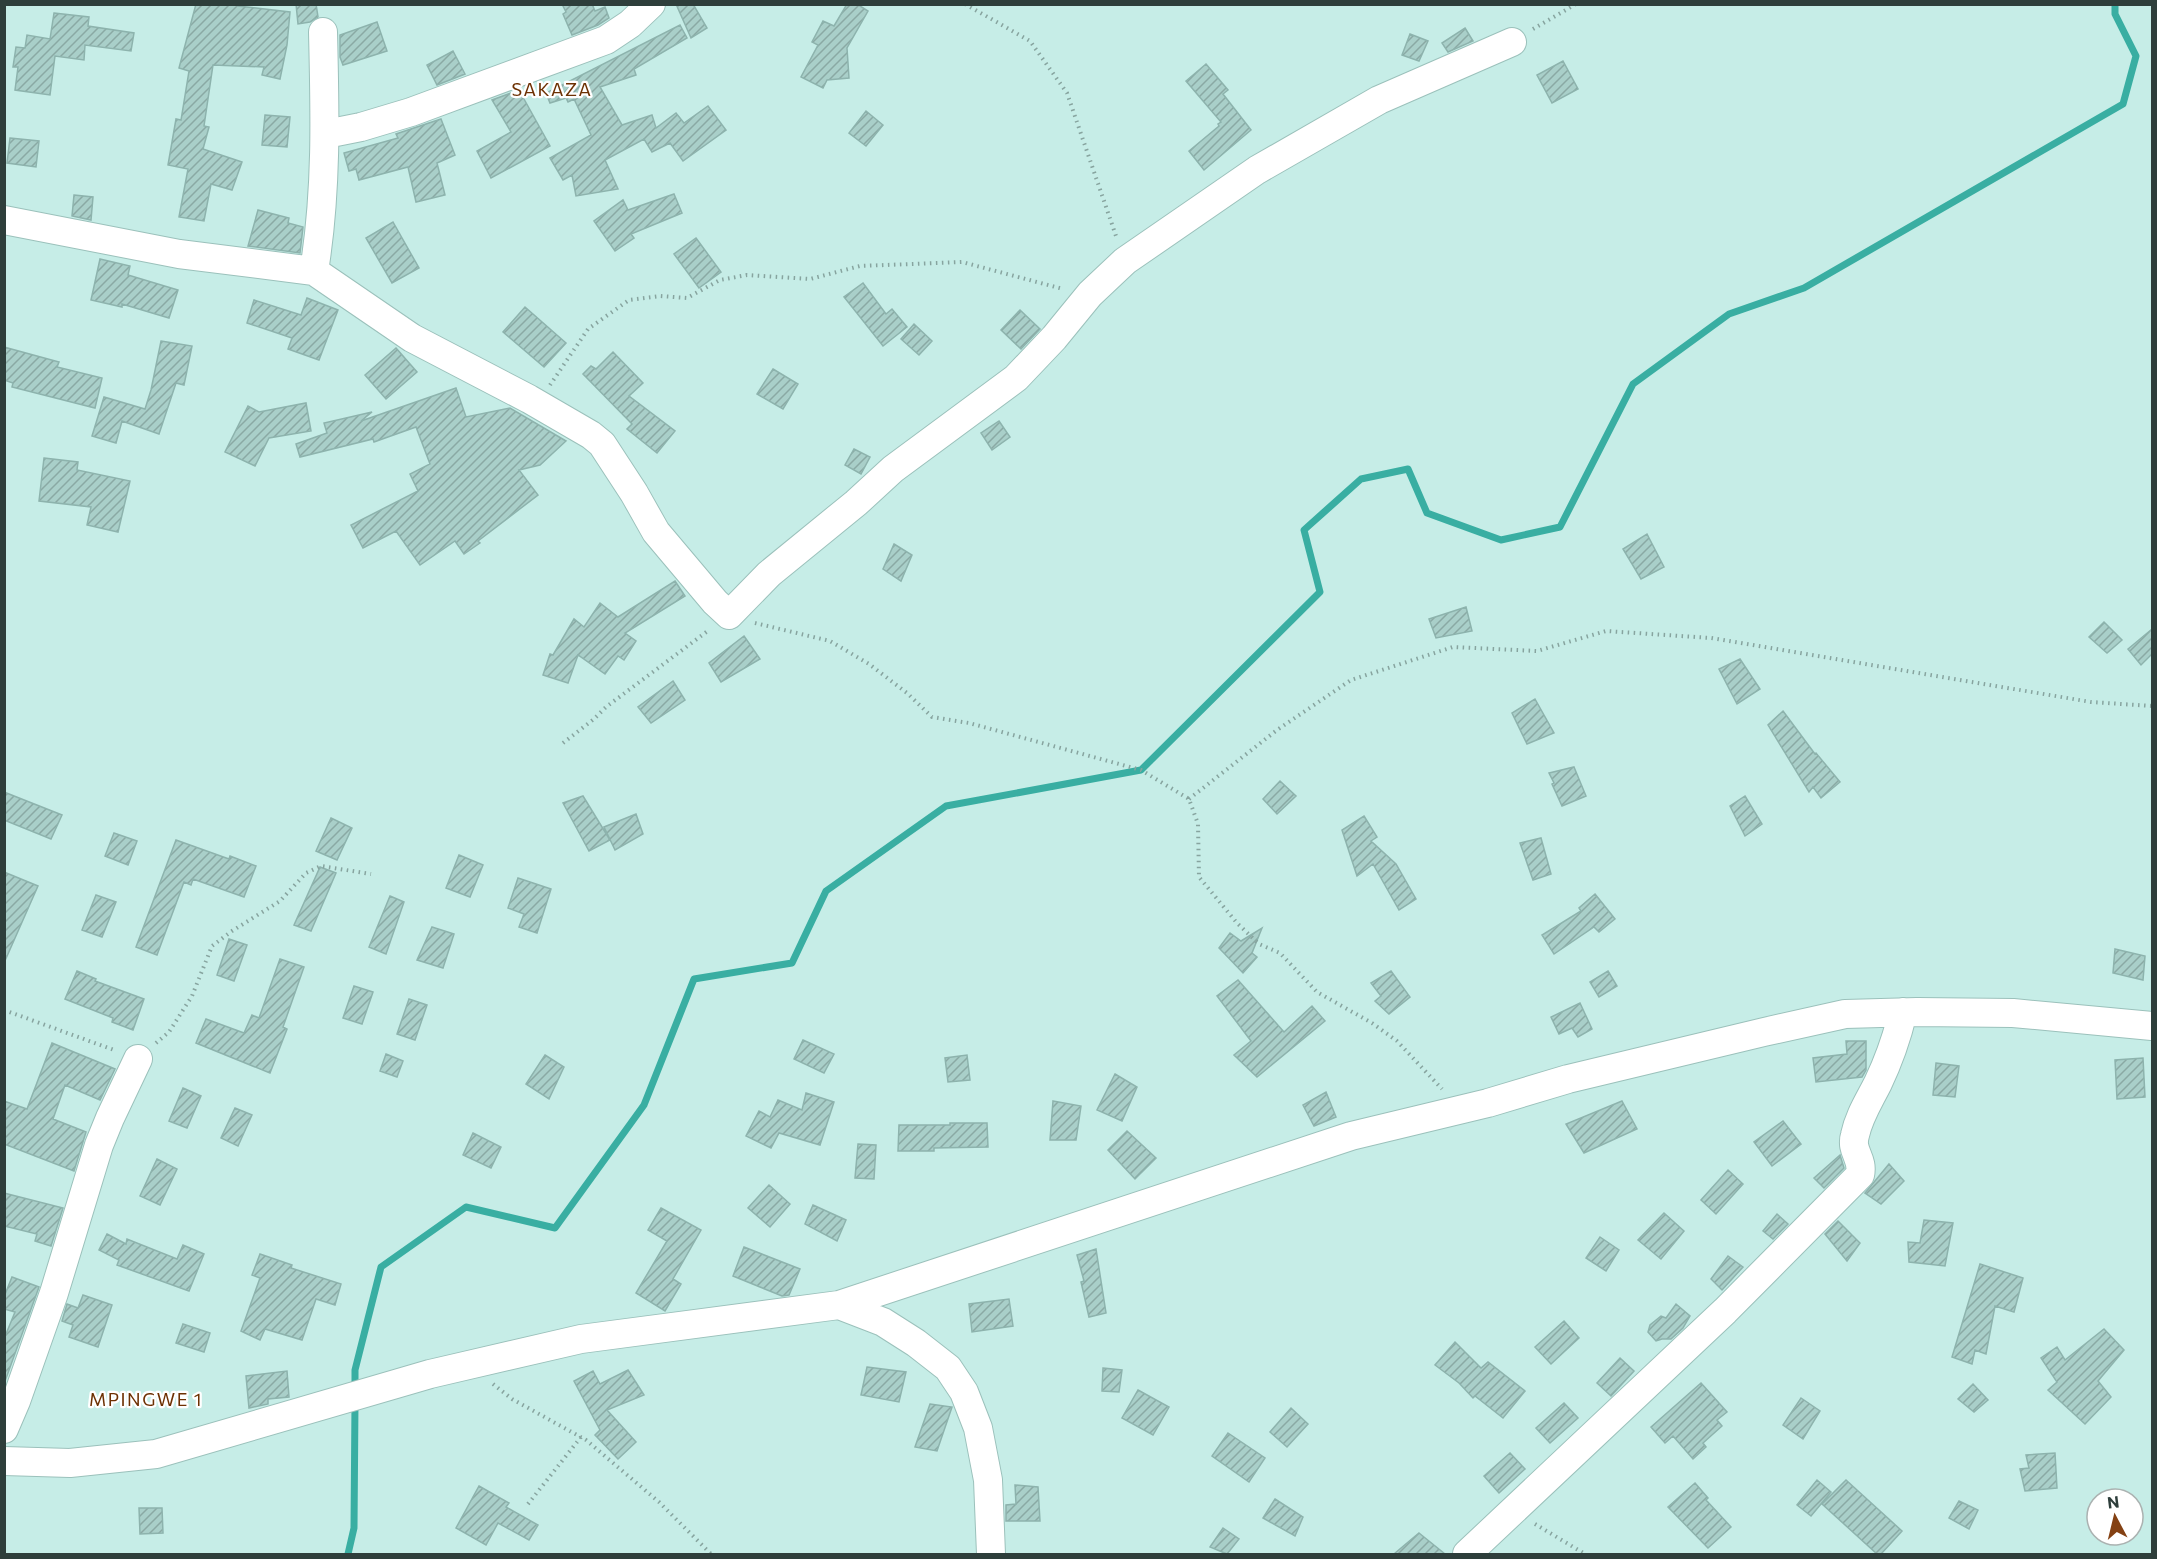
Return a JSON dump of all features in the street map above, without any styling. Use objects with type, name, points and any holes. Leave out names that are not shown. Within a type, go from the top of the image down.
[{"type":"street","points":[[326,134],[361,127],[411,112],[606,40],[630,24],[651,4]]},
{"type":"street","points":[[314,271],[321,228],[326,134],[323,32]]},
{"type":"street","points":[[4,219],[179,254],[314,271],[412,338],[537,404],[591,435],[602,444],[656,532],[715,602],[729,615],[769,574],[893,469],[1016,378],[1054,338],[1090,294],[1125,261],[1257,170],[1379,100],[1512,42]]},
{"type":"street","points":[[1467,1554],[1725,1311],[1860,1175],[1862,1166],[1854,1148],[1854,1138],[1860,1117],[1896,1040],[1903,1012]]},
{"type":"street","points":[[4,1461],[70,1463],[156,1454],[430,1374],[580,1339],[839,1305],[1351,1136],[1462,1109],[1568,1079],[1845,1014],[2013,1013],[2152,1026]]},
{"type":"street","points":[[4,1429],[54,1293],[99,1145],[138,1059]]},
{"type":"street","points":[[839,1305],[884,1322],[916,1343],[948,1368],[964,1392],[978,1428],[988,1480],[991,1554]]},
{"type":"path","points":[[965,4],[1030,41],[1068,93],[1125,261]]},
{"type":"path","points":[[1512,42],[1576,4]]},
{"type":"path","points":[[537,404],[588,329],[629,300],[660,296],[687,298],[720,280],[747,274],[810,279],[860,266],[962,262],[1090,294]]},
{"type":"path","points":[[563,743],[606,707],[729,615],[741,620],[830,641],[869,664],[907,693],[932,717],[969,723],[1141,770],[1189,800],[1198,824],[1199,877],[1237,923],[1259,944],[1280,952],[1317,992],[1372,1023],[1397,1041],[1462,1109]]},
{"type":"path","points":[[1189,800],[1277,730],[1351,680],[1453,647],[1538,651],[1606,631],[1711,638],[2091,702],[2152,706]]},
{"type":"path","points":[[4,1010],[138,1059],[169,1032],[192,996],[212,946],[280,902],[306,873],[321,866],[371,874]]},
{"type":"path","points":[[469,1365],[512,1399],[581,1437],[659,1502],[711,1554]]},
{"type":"path","points":[[528,1504],[581,1437]]},
{"type":"path","points":[[1514,1510],[1585,1554]]},
{"type":"building","points":[[196,4],[238,4],[238,6],[290,12],[287,45],[280,79],[262,75],[264,67],[213,65],[204,126],[209,127],[203,149],[242,162],[232,190],[211,184],[204,221],[179,217],[188,169],[168,165],[176,119],[181,120],[189,71],[179,68]]},
{"type":"building","points":[[296,4],[316,4],[318,17],[310,22],[298,24]]},
{"type":"building","points":[[562,4],[592,4],[595,11],[605,7],[609,18],[572,35],[563,14],[566,12]]},
{"type":"building","points":[[676,4],[693,4],[707,28],[691,38]]},
{"type":"building","points":[[847,4],[857,4],[868,11],[847,48],[849,78],[827,80],[823,88],[801,77],[818,45],[812,42],[823,21],[834,26]]},
{"type":"building","points":[[54,13],[89,17],[88,26],[134,33],[131,51],[85,45],[84,60],[55,56],[50,95],[15,90],[18,67],[13,67],[16,47],[25,48],[27,35],[50,39]]},
{"type":"building","points":[[377,22],[387,51],[343,65],[340,57],[340,35]]},
{"type":"building","points":[[680,25],[687,38],[634,69],[636,75],[600,87],[622,125],[652,115],[656,128],[676,113],[684,123],[708,106],[726,130],[683,161],[670,143],[652,152],[644,139],[605,160],[618,189],[576,196],[572,175],[563,180],[550,158],[591,135],[574,99],[568,102],[566,98],[550,103],[546,93]]},
{"type":"building","points":[[1465,28],[1473,41],[1448,52],[1442,43]]},
{"type":"building","points":[[1410,34],[1428,41],[1419,61],[1402,55]]},
{"type":"building","points":[[453,51],[465,74],[437,85],[427,65]]},
{"type":"building","points":[[1563,61],[1578,89],[1552,103],[1537,75]]},
{"type":"building","points":[[1206,64],[1228,90],[1223,94],[1251,130],[1204,170],[1189,151],[1221,122],[1186,81]]},
{"type":"building","points":[[519,90],[550,146],[491,178],[477,151],[511,132],[492,100]]},
{"type":"building","points":[[866,111],[883,125],[866,146],[849,133]]},
{"type":"building","points":[[265,115],[290,117],[287,147],[262,145]]},
{"type":"building","points":[[441,119],[455,155],[437,163],[445,195],[416,202],[408,167],[359,180],[356,169],[349,171],[344,153],[398,138],[396,134]]},
{"type":"building","points":[[10,138],[39,141],[36,167],[7,163]]},
{"type":"building","points":[[674,194],[682,213],[631,234],[634,238],[615,251],[594,221],[623,200],[628,210]]},
{"type":"building","points":[[74,195],[93,197],[91,220],[72,216]]},
{"type":"building","points":[[258,210],[289,218],[288,223],[303,227],[300,253],[248,246]]},
{"type":"building","points":[[393,222],[419,268],[392,283],[366,238]]},
{"type":"building","points":[[696,238],[721,272],[699,288],[674,254]]},
{"type":"building","points":[[100,259],[130,266],[128,275],[178,290],[169,318],[122,304],[122,307],[91,300]]},
{"type":"building","points":[[863,283],[886,314],[892,309],[907,327],[883,346],[844,297]]},
{"type":"building","points":[[307,298],[338,310],[319,360],[288,349],[292,338],[247,323],[254,300],[301,315]]},
{"type":"building","points":[[525,307],[566,343],[544,367],[503,332]]},
{"type":"building","points":[[1020,310],[1040,329],[1021,349],[1001,330]]},
{"type":"building","points":[[914,324],[932,341],[919,355],[901,339]]},
{"type":"building","points":[[161,341],[192,346],[184,385],[176,383],[159,434],[122,421],[116,443],[92,436],[104,397],[145,409]]},
{"type":"building","points":[[4,347],[59,362],[57,367],[102,378],[95,408],[12,387],[13,383],[4,380]]},
{"type":"building","points":[[396,348],[417,372],[386,399],[365,375]]},
{"type":"building","points":[[613,352],[643,383],[629,396],[675,431],[657,453],[627,429],[632,424],[583,374],[591,366],[596,369]]},
{"type":"building","points":[[773,369],[798,384],[783,409],[757,394]]},
{"type":"building","points":[[456,388],[466,417],[510,408],[566,441],[540,465],[519,470],[538,495],[464,554],[455,541],[420,565],[396,531],[363,548],[351,525],[418,491],[410,474],[430,464],[416,427],[374,442],[373,439],[300,457],[296,444],[327,433],[324,423],[372,412],[361,421]]},
{"type":"building","points":[[306,403],[311,431],[269,438],[255,466],[225,452],[248,406],[259,412]]},
{"type":"building","points":[[999,421],[1010,437],[992,450],[981,433]]},
{"type":"building","points":[[854,449],[870,457],[861,474],[845,465]]},
{"type":"building","points":[[44,458],[78,462],[77,470],[130,481],[118,532],[87,525],[91,507],[39,501]]},
{"type":"building","points":[[1647,534],[1664,567],[1641,579],[1623,549]]},
{"type":"building","points":[[894,544],[912,555],[901,581],[883,569]]},
{"type":"building","points":[[675,581],[685,596],[625,633],[636,641],[624,660],[618,656],[605,674],[578,655],[568,683],[543,675],[550,654],[553,655],[574,619],[584,627],[600,603],[618,617]]},
{"type":"building","points":[[1466,607],[1472,631],[1436,638],[1429,619]]},
{"type":"building","points":[[2104,622],[2122,640],[2107,653],[2089,637]]},
{"type":"building","points":[[2152,629],[2152,654],[2141,665],[2128,649]]},
{"type":"building","points":[[744,636],[760,659],[721,682],[709,663]]},
{"type":"building","points":[[1740,659],[1760,689],[1737,704],[1719,669]]},
{"type":"building","points":[[673,681],[685,700],[651,723],[638,707]]},
{"type":"building","points":[[1535,699],[1554,733],[1527,744],[1512,713]]},
{"type":"building","points":[[1783,711],[1815,754],[1840,782],[1821,798],[1813,787],[1809,792],[1768,725]]},
{"type":"building","points":[[1574,767],[1586,796],[1562,806],[1549,773]]},
{"type":"building","points":[[1280,781],[1296,796],[1277,814],[1263,799]]},
{"type":"building","points":[[4,792],[62,815],[51,839],[4,820]]},
{"type":"building","points":[[583,796],[610,840],[589,851],[563,803]]},
{"type":"building","points":[[1745,796],[1762,824],[1745,836],[1730,806]]},
{"type":"building","points":[[636,814],[643,834],[615,850],[604,827]]},
{"type":"building","points":[[1364,816],[1377,837],[1371,841],[1396,864],[1416,899],[1399,910],[1373,864],[1357,876],[1342,830]]},
{"type":"building","points":[[331,818],[352,828],[337,860],[316,851]]},
{"type":"building","points":[[114,833],[137,841],[128,865],[105,856]]},
{"type":"building","points":[[1541,838],[1551,874],[1533,880],[1520,843]]},
{"type":"building","points":[[176,840],[256,866],[244,897],[193,879],[191,885],[184,882],[157,955],[136,947]]},
{"type":"building","points":[[459,855],[483,865],[470,897],[446,888]]},
{"type":"building","points":[[320,867],[336,873],[311,931],[294,925]]},
{"type":"building","points":[[4,872],[38,886],[4,963]]},
{"type":"building","points":[[518,878],[551,889],[537,933],[519,927],[524,914],[508,908]]},
{"type":"building","points":[[1595,894],[1615,919],[1599,932],[1594,927],[1554,954],[1542,935],[1581,911],[1579,908]]},
{"type":"building","points":[[96,895],[116,902],[102,937],[82,930]]},
{"type":"building","points":[[390,896],[404,902],[386,954],[369,947]]},
{"type":"building","points":[[432,927],[454,934],[443,968],[417,960]]},
{"type":"building","points":[[1262,928],[1252,953],[1257,957],[1243,973],[1219,948],[1230,933],[1241,941]]},
{"type":"building","points":[[229,939],[247,945],[234,981],[217,975]]},
{"type":"building","points":[[2115,949],[2145,956],[2143,980],[2113,973]]},
{"type":"building","points":[[280,959],[304,967],[283,1027],[287,1029],[270,1073],[196,1043],[206,1019],[244,1033],[252,1015],[259,1018]]},
{"type":"building","points":[[77,971],[96,979],[95,981],[144,999],[133,1030],[112,1022],[113,1018],[65,999]]},
{"type":"building","points":[[1391,971],[1410,997],[1389,1014],[1375,1001],[1381,996],[1371,983]]},
{"type":"building","points":[[1608,971],[1617,986],[1599,997],[1590,982]]},
{"type":"building","points":[[1238,980],[1284,1032],[1312,1006],[1325,1021],[1257,1077],[1234,1055],[1251,1041],[1217,996]]},
{"type":"building","points":[[354,986],[373,992],[362,1024],[343,1018]]},
{"type":"building","points":[[409,999],[427,1005],[415,1040],[397,1034]]},
{"type":"building","points":[[1580,1003],[1592,1029],[1578,1037],[1572,1028],[1559,1034],[1551,1017]]},
{"type":"building","points":[[803,1040],[834,1054],[824,1073],[794,1059]]},
{"type":"building","points":[[1846,1041],[1866,1041],[1866,1070],[1862,1077],[1816,1082],[1813,1058],[1847,1054]]},
{"type":"building","points":[[52,1043],[115,1069],[100,1100],[65,1085],[53,1119],[86,1132],[74,1171],[4,1144],[4,1101],[27,1109]]},
{"type":"building","points":[[386,1054],[403,1061],[397,1077],[380,1071]]},
{"type":"building","points":[[545,1055],[564,1067],[549,1099],[526,1084]]},
{"type":"building","points":[[967,1055],[970,1080],[948,1082],[945,1058]]},
{"type":"building","points":[[2143,1058],[2145,1097],[2117,1099],[2115,1060]]},
{"type":"building","points":[[1936,1063],[1959,1066],[1955,1097],[1933,1095]]},
{"type":"building","points":[[1115,1074],[1137,1087],[1122,1121],[1097,1110]]},
{"type":"building","points":[[183,1088],[201,1096],[187,1128],[169,1121]]},
{"type":"building","points":[[1326,1092],[1336,1117],[1314,1126],[1303,1105]]},
{"type":"building","points":[[806,1093],[834,1102],[820,1145],[779,1133],[771,1148],[746,1136],[759,1111],[770,1117],[778,1100],[802,1110]]},
{"type":"building","points":[[1053,1101],[1081,1106],[1076,1140],[1050,1140]]},
{"type":"building","points":[[1622,1101],[1637,1129],[1584,1153],[1566,1124]]},
{"type":"building","points":[[235,1108],[252,1115],[238,1146],[221,1138]]},
{"type":"building","points":[[1783,1121],[1801,1144],[1772,1166],[1754,1142]]},
{"type":"building","points":[[950,1123],[987,1123],[988,1147],[898,1151],[899,1125],[950,1125]]},
{"type":"building","points":[[1127,1131],[1156,1158],[1135,1179],[1108,1150]]},
{"type":"building","points":[[473,1133],[501,1147],[491,1168],[463,1155]]},
{"type":"building","points":[[858,1144],[876,1145],[874,1179],[855,1178]]},
{"type":"building","points":[[1840,1155],[1844,1168],[1824,1188],[1814,1178]]},
{"type":"building","points":[[157,1159],[177,1169],[160,1205],[140,1196]]},
{"type":"building","points":[[1889,1164],[1904,1181],[1881,1204],[1865,1193]]},
{"type":"building","points":[[1728,1170],[1743,1184],[1716,1214],[1701,1200]]},
{"type":"building","points":[[769,1185],[790,1204],[770,1227],[748,1208]]},
{"type":"building","points":[[4,1193],[63,1208],[51,1246],[35,1241],[37,1234],[4,1226]]},
{"type":"building","points":[[813,1205],[846,1220],[837,1241],[805,1224]]},
{"type":"building","points":[[661,1208],[701,1230],[673,1279],[681,1284],[665,1311],[636,1293],[667,1241],[648,1230]]},
{"type":"building","points":[[1664,1213],[1684,1231],[1661,1259],[1638,1240]]},
{"type":"building","points":[[1777,1214],[1788,1224],[1773,1239],[1763,1231]]},
{"type":"building","points":[[1924,1220],[1953,1223],[1945,1266],[1909,1262],[1908,1242],[1920,1243]]},
{"type":"building","points":[[1838,1221],[1860,1243],[1847,1261],[1825,1234]]},
{"type":"building","points":[[107,1234],[126,1244],[127,1239],[177,1259],[183,1245],[204,1254],[189,1291],[117,1265],[119,1260],[99,1250]]},
{"type":"building","points":[[1600,1237],[1619,1250],[1606,1271],[1586,1258]]},
{"type":"building","points":[[744,1247],[800,1269],[789,1295],[782,1296],[733,1276]]},
{"type":"building","points":[[1096,1249],[1106,1313],[1089,1317],[1081,1282],[1084,1281],[1077,1255]]},
{"type":"building","points":[[260,1254],[292,1265],[291,1268],[341,1284],[335,1305],[316,1299],[302,1340],[265,1329],[260,1340],[241,1331],[260,1278],[252,1275]]},
{"type":"building","points":[[1728,1256],[1743,1267],[1722,1290],[1711,1279]]},
{"type":"building","points":[[1980,1264],[2023,1278],[2014,1312],[1995,1306],[1986,1354],[1975,1350],[1972,1364],[1952,1357]]},
{"type":"building","points":[[12,1277],[39,1287],[4,1384],[4,1339],[15,1312],[4,1309],[4,1297]]},
{"type":"building","points":[[83,1295],[112,1305],[98,1347],[69,1337],[73,1325],[62,1321],[67,1304],[78,1308]]},
{"type":"building","points":[[1009,1299],[1013,1326],[972,1332],[969,1304]]},
{"type":"building","points":[[1676,1304],[1690,1316],[1683,1328],[1671,1339],[1656,1341],[1648,1332],[1650,1325],[1661,1316],[1666,1318]]},
{"type":"building","points":[[1564,1321],[1579,1338],[1551,1364],[1535,1347]]},
{"type":"building","points":[[183,1324],[210,1333],[204,1352],[176,1343]]},
{"type":"building","points":[[2104,1329],[2124,1350],[2098,1381],[2111,1397],[2085,1424],[2048,1390],[2057,1382],[2041,1358],[2057,1347],[2065,1360]]},
{"type":"building","points":[[1455,1342],[1481,1368],[1488,1362],[1525,1391],[1503,1418],[1475,1396],[1473,1398],[1459,1383],[1435,1365]]},
{"type":"building","points":[[1620,1358],[1634,1371],[1611,1396],[1597,1383]]},
{"type":"building","points":[[867,1367],[906,1372],[899,1402],[861,1395]]},
{"type":"building","points":[[1103,1368],[1122,1370],[1119,1392],[1102,1391]]},
{"type":"building","points":[[628,1370],[644,1395],[607,1410],[636,1442],[618,1459],[595,1435],[600,1430],[574,1381],[593,1371],[600,1384]]},
{"type":"building","points":[[287,1371],[289,1397],[268,1399],[268,1404],[249,1408],[246,1376]]},
{"type":"building","points":[[1701,1383],[1727,1412],[1717,1420],[1722,1426],[1703,1443],[1706,1447],[1693,1459],[1673,1436],[1665,1443],[1651,1427]]},
{"type":"building","points":[[1973,1384],[1988,1400],[1974,1412],[1958,1399]]},
{"type":"building","points":[[1138,1390],[1169,1407],[1153,1435],[1122,1418]]},
{"type":"building","points":[[1801,1398],[1820,1411],[1803,1439],[1783,1425]]},
{"type":"building","points":[[1564,1403],[1578,1418],[1550,1443],[1536,1428]]},
{"type":"building","points":[[930,1404],[952,1407],[937,1451],[915,1447]]},
{"type":"building","points":[[1291,1408],[1308,1424],[1287,1447],[1270,1432]]},
{"type":"building","points":[[1228,1433],[1265,1458],[1249,1482],[1212,1456]]},
{"type":"building","points":[[1510,1453],[1525,1469],[1499,1493],[1484,1476]]},
{"type":"building","points":[[2055,1453],[2057,1488],[2025,1491],[2020,1469],[2029,1468],[2026,1455]]},
{"type":"building","points":[[1817,1480],[1831,1492],[1811,1516],[1797,1505]]},
{"type":"building","points":[[1846,1480],[1902,1531],[1881,1554],[1877,1554],[1822,1504]]},
{"type":"building","points":[[1695,1483],[1708,1498],[1706,1500],[1731,1527],[1708,1548],[1668,1507]]},
{"type":"building","points":[[1015,1485],[1038,1487],[1040,1521],[1006,1521],[1006,1505],[1016,1504]]},
{"type":"building","points":[[479,1486],[509,1503],[506,1507],[538,1525],[529,1540],[498,1523],[486,1545],[456,1528]]},
{"type":"building","points":[[1275,1499],[1303,1517],[1295,1536],[1263,1518]]},
{"type":"building","points":[[1959,1501],[1978,1510],[1969,1529],[1949,1518]]},
{"type":"building","points":[[139,1508],[162,1508],[163,1533],[140,1534]]},
{"type":"building","points":[[1223,1528],[1239,1539],[1227,1554],[1210,1547]]},
{"type":"building","points":[[1419,1533],[1445,1554],[1394,1554]]},
{"type":"waterway","points":[[355,1388],[355,1370],[381,1267],[466,1207],[555,1228],[644,1105],[694,979],[792,963],[826,891],[946,806],[1141,770],[1320,592],[1304,530],[1361,479],[1408,469],[1427,513],[1501,540],[1560,527],[1633,384],[1729,314],[1804,288],[2123,104],[2136,56],[2115,14],[2115,4]]},
{"type":"waterway","points":[[348,1554],[354,1528],[355,1402]]},
{"type":"district","name":"SAKAZA","points":[[552,89]]},
{"type":"district","name":"MPINGWE 1","points":[[146,1399]]}]
